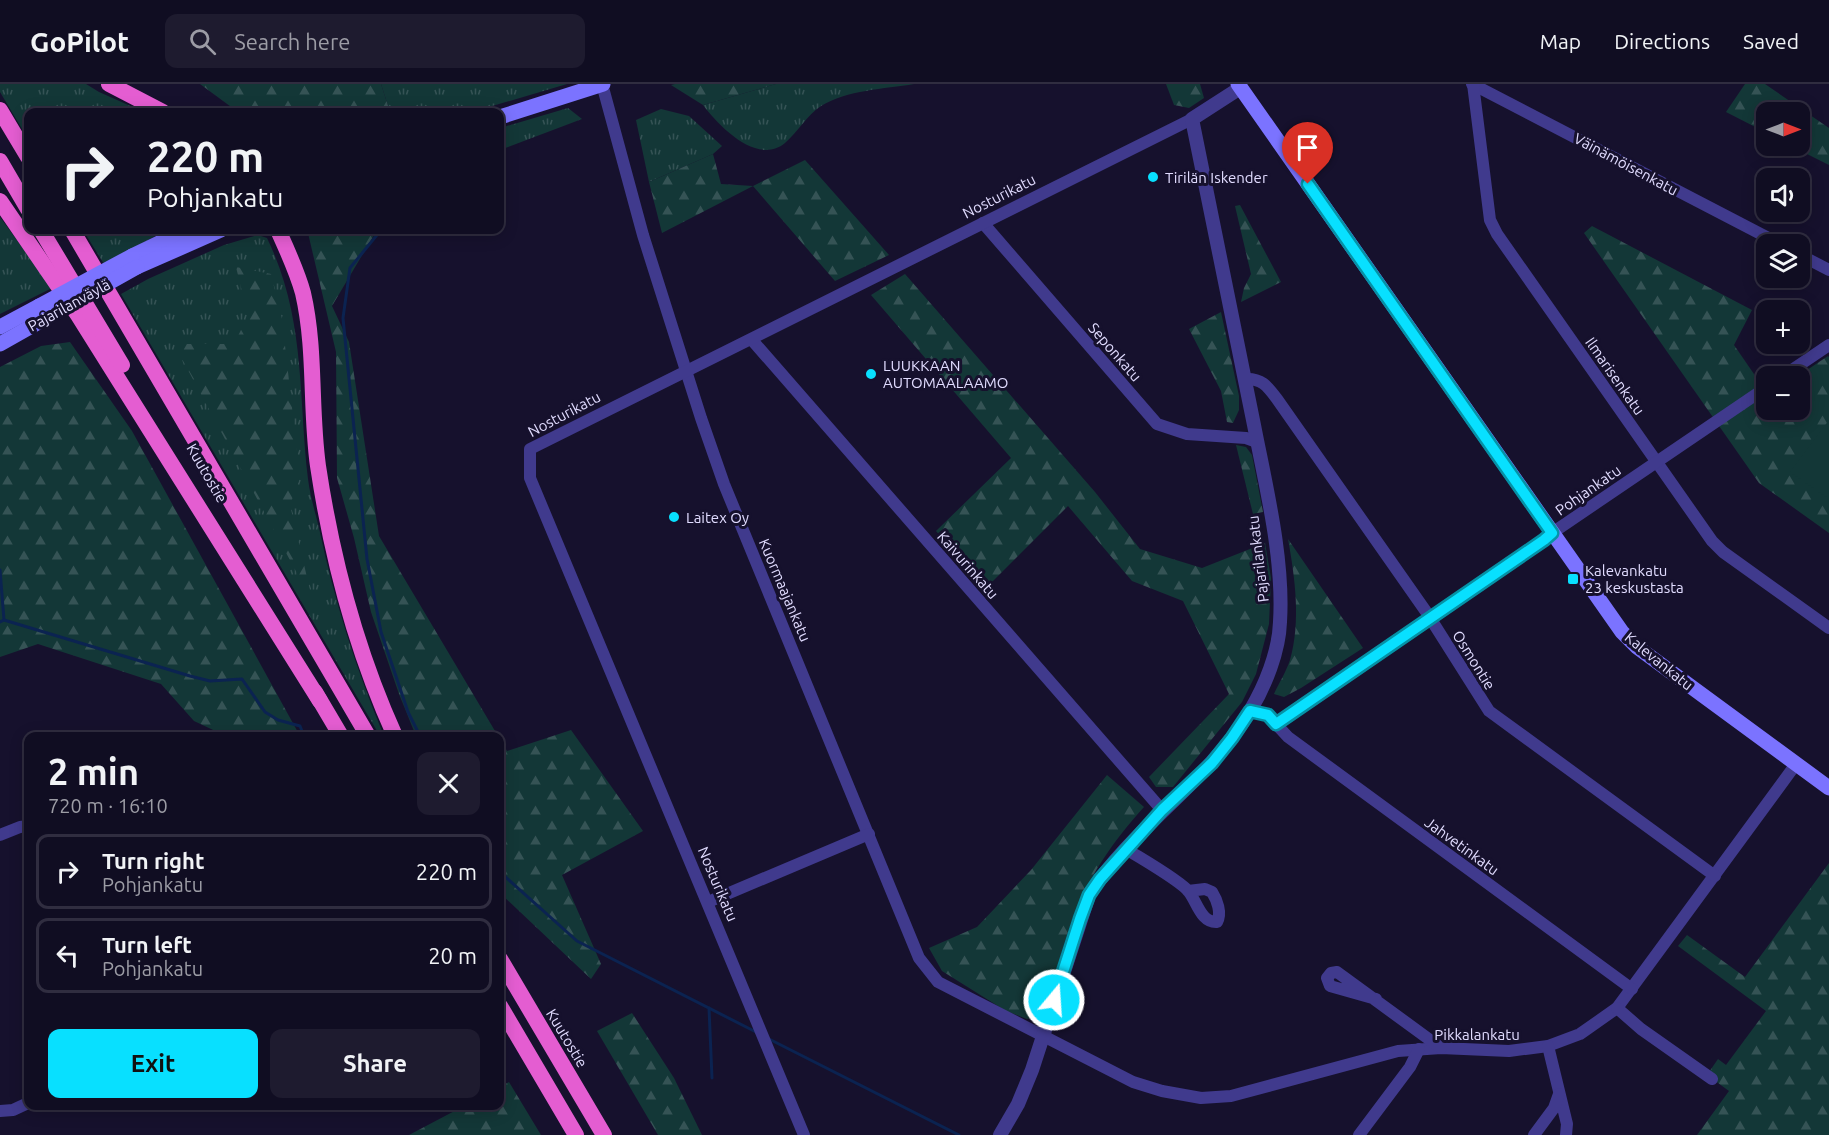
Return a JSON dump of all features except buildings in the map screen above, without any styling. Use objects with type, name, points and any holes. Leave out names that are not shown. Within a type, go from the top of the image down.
[{"type":"highway","points":[[109,84],[155,108]]},
{"type":"highway","points":[[0,110],[24,150]]},
{"type":"highway","points":[[0,161],[24,202]]},
{"type":"highway","points":[[0,201],[78,315],[320,701]]},
{"type":"highway","name":"Kuutostie","points":[[43,234],[339,732]]},
{"type":"highway","name":"Kuutostie","points":[[74,234],[366,732]]},
{"type":"highway","points":[[280,234],[291,260],[308,323],[318,464],[332,546],[348,611],[365,663],[393,732]]},
{"type":"highway","points":[[504,957],[581,1096]]},
{"type":"highway","name":"Kuutostie","points":[[504,966],[604,1135]]},
{"type":"highway","points":[[504,1013],[576,1135]]},
{"type":"main road","points":[[504,116],[602,84]]},
{"type":"main road","name":"Kalevankatu","points":[[1244,85],[1622,632],[1637,647],[1829,788]]},
{"type":"main road","points":[[135,261],[179,234]]},
{"type":"main road","points":[[135,261],[210,234]]},
{"type":"main road","name":"Pajarilanväylä","points":[[0,344],[43,312],[135,261]]},
{"type":"main road","name":"Pajarilanväylä","points":[[0,327],[43,312]]},
{"type":"street","name":"Kuormaajankatu","points":[[602,84],[644,236],[700,418],[724,484],[919,958],[938,982],[1042,1035]]},
{"type":"street","name":"Väinämöisenkatu","points":[[1472,84],[1761,234]]},
{"type":"street","name":"Ilmarisenkatu","points":[[1472,84],[1490,220],[1497,234],[1712,541],[1723,552],[1829,628]]},
{"type":"street","name":"Nosturikatu","points":[[804,1135],[530,478],[530,449],[1192,119],[1244,85]]},
{"type":"street","name":"Pajarilankatu","points":[[1000,1135],[1018,1104],[1032,1070],[1089,895],[1126,849],[1162,810],[1212,763],[1232,738],[1250,711],[1273,656],[1280,625],[1281,587],[1257,442],[1192,119]]},
{"type":"street","name":"Seponkatu","points":[[983,222],[1157,424],[1187,434],[1246,438],[1257,442]]},
{"type":"street","points":[[1810,260],[1829,270]]},
{"type":"street","name":"Kaivurinkatu","points":[[752,340],[1162,810]]},
{"type":"street","points":[[1798,366],[1829,345]]},
{"type":"street","name":"Osmontie","points":[[1245,379],[1253,378],[1264,382],[1430,618],[1489,711],[1715,876]]},
{"type":"street","name":"Pohjankatu","points":[[1276,724],[1756,394]]},
{"type":"street","points":[[1250,711],[1268,715],[1276,724]]},
{"type":"street","name":"Jahvetinkatu","points":[[1276,724],[1288,737],[1632,989]]},
{"type":"street","name":"Pikkalankatu","points":[[1042,1035],[1133,1082],[1162,1091],[1201,1098],[1230,1096],[1398,1052],[1441,1048],[1509,1051],[1548,1046],[1580,1034],[1617,1008],[1796,764]]},
{"type":"street","points":[[0,835],[24,826]]},
{"type":"street","points":[[708,902],[869,834]]},
{"type":"street","points":[[1126,849],[1188,891]]},
{"type":"street","points":[[1376,999],[1441,1048]]},
{"type":"street","points":[[1617,1008],[1641,1029],[1712,1079]]},
{"type":"street","points":[[1548,1046],[1567,1124],[1566,1135]]},
{"type":"street","points":[[1359,1135],[1410,1067],[1419,1049]]},
{"type":"street","points":[[1534,1135],[1554,1108],[1558,1094]]},
{"type":"street","points":[[0,1112],[24,1105]]},
{"type":"green space","points":[[0,84],[86,84],[135,108],[24,108],[24,132],[0,92]]},
{"type":"green space","points":[[200,84],[381,84],[389,108],[233,108]]},
{"type":"green space","points":[[381,84],[567,84],[486,108],[389,108]]},
{"type":"green space","points":[[776,84],[914,84],[866,91],[831,101],[816,110],[790,139],[774,149],[763,150],[740,141],[703,105]]},
{"type":"green space","points":[[776,84],[703,105],[671,85]]},
{"type":"green space","points":[[1166,84],[1200,84],[1204,98],[1189,108],[1174,105]]},
{"type":"green space","points":[[1745,84],[1765,84],[1791,102],[1756,102],[1756,127],[1726,112]]},
{"type":"green space","points":[[568,108],[582,119],[504,148],[504,127]]},
{"type":"green space","points":[[661,109],[689,116],[722,146],[713,154],[649,182],[636,120]]},
{"type":"green space","points":[[1810,115],[1829,128],[1829,165],[1810,156]]},
{"type":"green space","points":[[713,154],[721,184],[753,186],[662,233],[649,182]]},
{"type":"green space","points":[[805,160],[889,255],[835,281],[753,186]]},
{"type":"green space","points":[[1240,205],[1281,282],[1241,302],[1244,288],[1251,274],[1235,206]]},
{"type":"green space","points":[[0,217],[52,288],[0,314]]},
{"type":"green space","points":[[1592,226],[1752,310],[1734,345],[1756,377],[1756,420],[1810,420],[1810,368],[1829,357],[1829,533],[1759,483],[1584,233]]},
{"type":"green space","points":[[85,234],[159,234],[104,264]]},
{"type":"green space","points":[[308,234],[375,234],[332,306],[349,342],[379,536],[496,732],[414,732],[371,612],[337,478],[336,352]]},
{"type":"green space","points":[[258,235],[267,238],[280,268],[294,327],[311,497],[347,634],[382,732],[378,732],[121,294],[148,279],[224,245]]},
{"type":"green space","points":[[236,267],[271,274],[282,319],[300,478],[290,505],[313,603],[174,344],[234,344],[248,316]]},
{"type":"green space","points":[[905,274],[1095,492],[1140,549],[1202,568],[1265,543],[1271,578],[1269,624],[1256,674],[1242,702],[1173,787],[1156,787],[1149,777],[1229,694],[1183,601],[1132,581],[1068,506],[986,588],[936,531],[1011,458],[871,295]]},
{"type":"green space","points":[[1221,312],[1239,396],[1239,410],[1233,423],[1227,422],[1221,391],[1189,329]]},
{"type":"green space","points":[[70,342],[132,431],[298,732],[217,732],[194,721],[161,684],[38,644],[0,657],[0,367],[41,346]]},
{"type":"green space","points":[[1829,420],[1829,499],[1790,472]]},
{"type":"green space","points":[[1236,445],[1246,447],[1252,455],[1263,512],[1253,514]]},
{"type":"green space","points":[[1288,539],[1363,648],[1284,697],[1274,694],[1290,660],[1295,630],[1295,584]]},
{"type":"green space","points":[[571,730],[643,831],[562,875],[601,964],[591,979],[504,897],[504,745],[507,751]]},
{"type":"green space","points":[[1107,775],[1144,807],[1122,833],[1093,876],[1071,923],[1042,1015],[1027,1019],[1006,1011],[942,971],[929,948],[977,927],[1031,870]]},
{"type":"green space","points":[[1829,863],[1829,1135],[1697,1135],[1729,1091],[1707,1075],[1718,1059],[1726,1065],[1766,1011],[1678,946],[1687,935],[1745,977]]},
{"type":"green space","points":[[632,1013],[674,1078],[702,1135],[658,1135],[597,1031]]},
{"type":"green space","points":[[509,1082],[541,1135],[409,1135],[456,1110],[504,1110],[504,1085]]},
{"type":"waterway","points":[[378,234],[350,268],[343,318],[367,559],[381,632],[408,712],[418,732]]},
{"type":"waterway","points":[[0,570],[4,620]]},
{"type":"waterway","points":[[0,622],[4,620],[210,681],[242,679],[265,712],[278,720],[300,726],[302,732]]},
{"type":"waterway","points":[[504,876],[577,941],[756,1032]]},
{"type":"waterway","points":[[709,1008],[712,1078]]},
{"type":"waterway","points":[[767,1038],[959,1135]]},
{"type":"place","name":"Tirilän Iskender","points":[[1153,177]]},
{"type":"place","name":"LUUKKAAN AUTOMAALAAMO","points":[[871,374]]},
{"type":"place","name":"Laitex Oy","points":[[674,517]]},
{"type":"place","name":"Kalevankatu 23 keskustasta","points":[[1573,579]]},
{"type":"route","points":[[1054,1000],[1089,895],[1100,879],[1162,810],[1212,763],[1250,711],[1268,715],[1276,724],[1552,533],[1308,184]]}]
